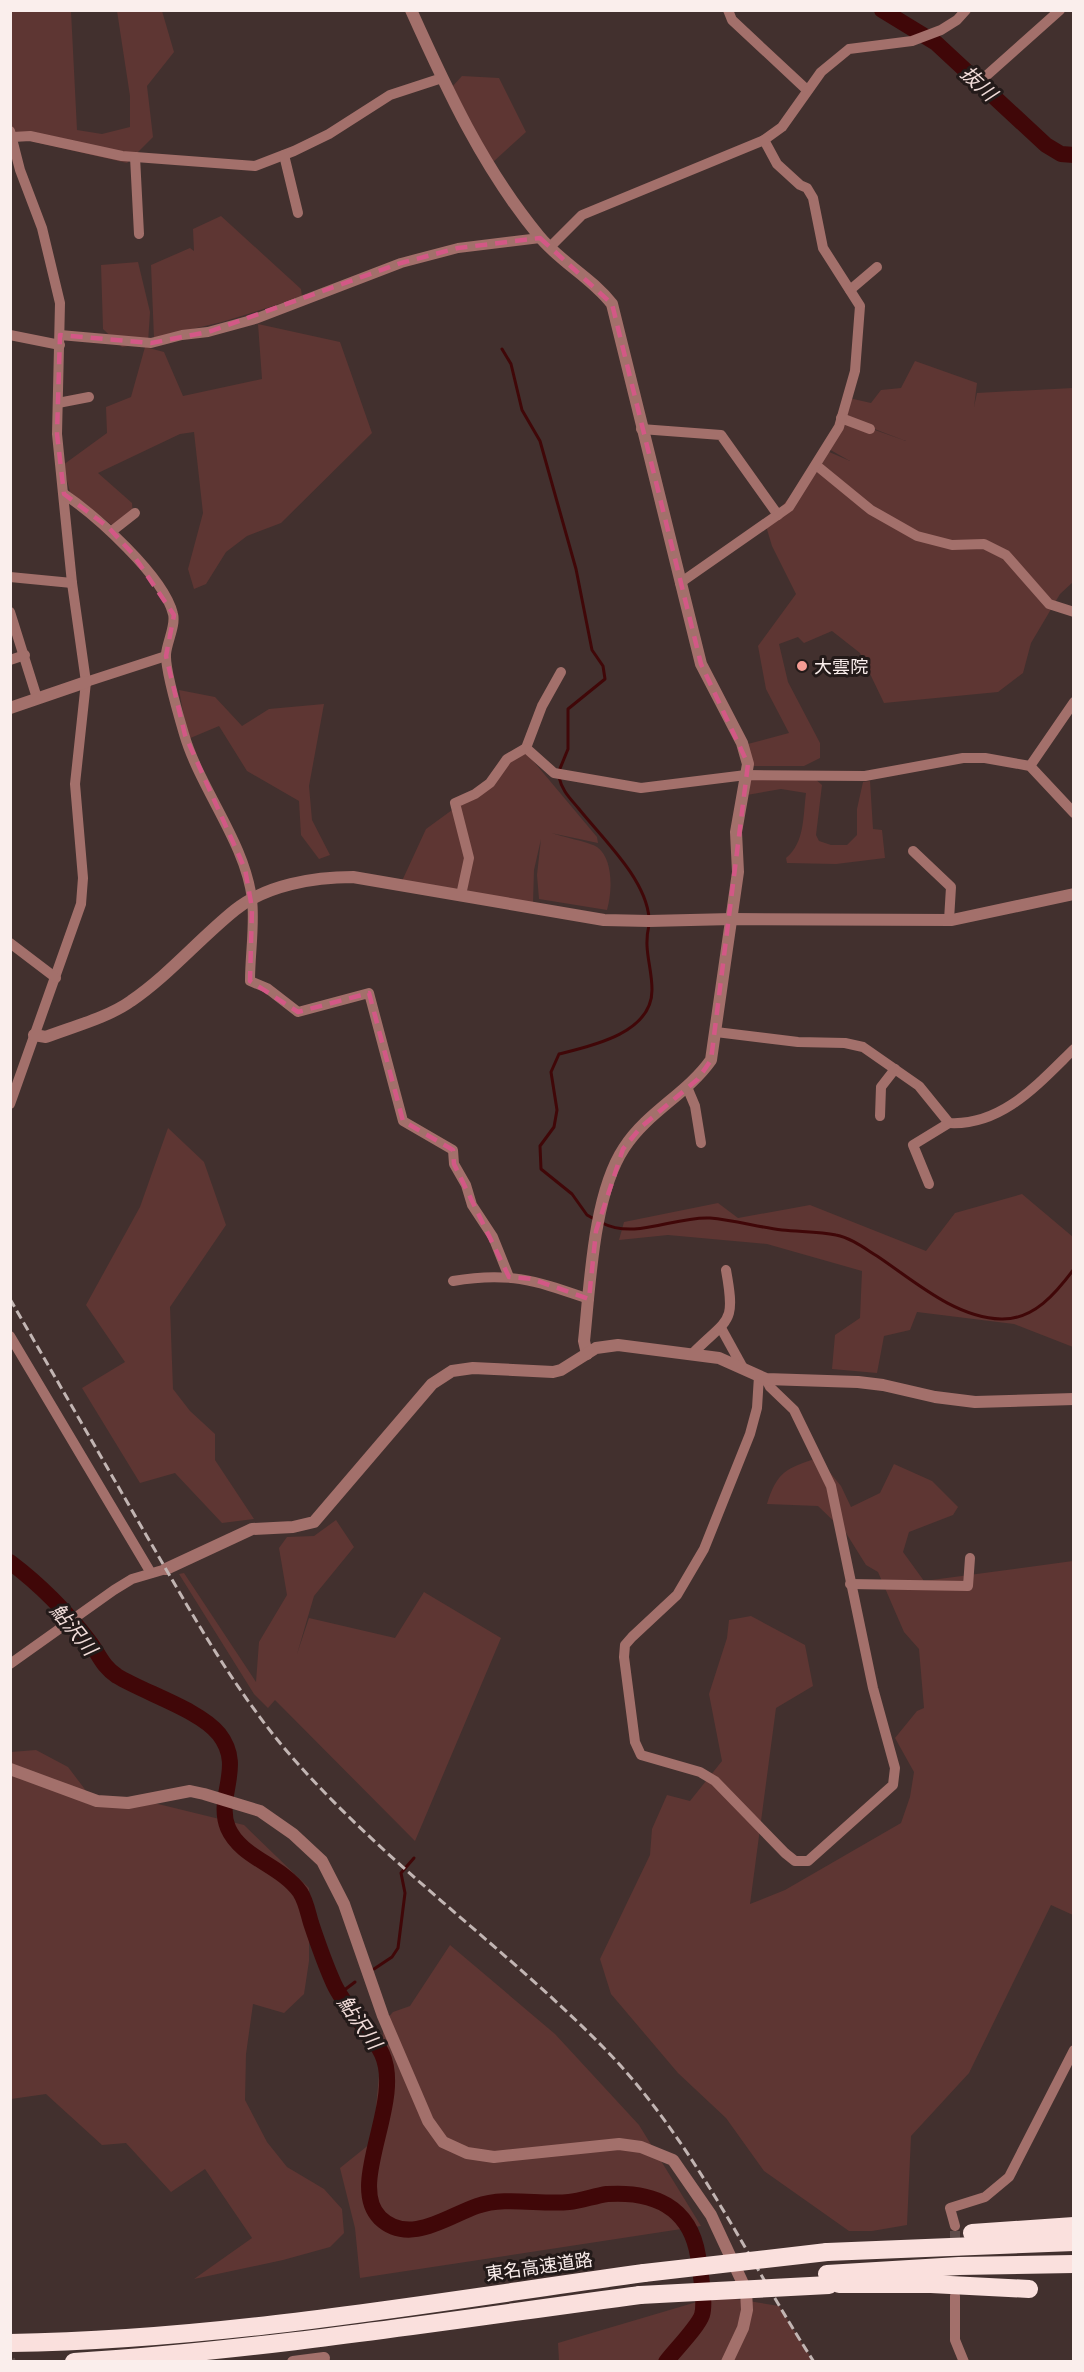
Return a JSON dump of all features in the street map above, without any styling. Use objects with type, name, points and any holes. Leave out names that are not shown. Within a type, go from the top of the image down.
[{"type":"highway","points":[[860,2249],[977,2232],[1074,2226]]},
{"type":"highway","name":"東名高速道路","points":[[10,2343],[201,2331],[339,2315],[644,2273],[827,2252],[1074,2242]]},
{"type":"highway","points":[[74,2361],[198,2353],[342,2337],[640,2295],[959,2266],[1074,2264]]},
{"type":"highway","points":[[828,2279],[1029,2289]]},
{"type":"street","points":[[411,10],[466,128],[540,238],[599,287],[612,304],[641,429],[701,664],[742,743],[748,764],[736,832],[738,872],[711,1060],[698,1079],[641,1127],[623,1149],[596,1231],[584,1341],[587,1354]]},
{"type":"street","points":[[728,10],[732,20],[807,90]]},
{"type":"street","points":[[551,246],[582,214],[764,140],[782,127],[821,72],[849,49],[912,41],[941,30],[957,20],[966,10]]},
{"type":"street","points":[[986,76],[1060,10]]},
{"type":"street","points":[[10,1104],[81,904],[82,878],[75,784],[86,682],[72,583],[57,434],[60,303],[56,275],[42,228],[15,174],[12,134],[135,157],[219,161],[255,166],[329,134],[390,95],[442,78]]},
{"type":"street","points":[[680,583],[789,507],[838,428],[855,370],[860,306],[823,248],[813,198],[807,188],[800,185],[777,164],[764,140]]},
{"type":"street","points":[[284,155],[298,213]]},
{"type":"street","points":[[135,157],[139,234]]},
{"type":"street","points":[[10,335],[60,340],[151,343],[182,335],[208,332],[255,319],[400,263],[458,248],[540,238]]},
{"type":"street","points":[[850,290],[877,267]]},
{"type":"street","points":[[58,403],[89,397]]},
{"type":"street","points":[[841,418],[870,429]]},
{"type":"street","points":[[641,429],[721,435],[778,515]]},
{"type":"street","points":[[816,465],[872,510],[917,536],[952,545],[984,544],[1006,555],[1049,604],[1074,612]]},
{"type":"street","points":[[63,494],[112,531],[160,589],[174,615],[166,656],[184,735],[197,768],[245,869],[252,899],[250,981],[267,988],[298,1012],[369,993],[403,1121],[453,1150],[454,1164],[466,1185],[472,1205],[493,1237],[509,1277]]},
{"type":"street","points":[[112,531],[135,513]]},
{"type":"street","points":[[10,577],[72,583]]},
{"type":"street","points":[[10,612],[37,698]]},
{"type":"street","points":[[10,660],[25,655]]},
{"type":"street","points":[[10,708],[166,656]]},
{"type":"street","points":[[461,895],[469,858],[455,803],[475,794],[490,783],[507,759],[526,748],[542,706],[561,672]]},
{"type":"street","points":[[1030,766],[1074,702]]},
{"type":"street","points":[[526,748],[554,773],[641,788],[746,775],[865,776],[963,758],[985,758],[1030,766],[1074,813]]},
{"type":"street","points":[[913,851],[951,887],[949,920]]},
{"type":"street","points":[[34,1035],[46,1037],[128,1003],[160,980],[236,910],[252,899],[277,888],[329,877],[353,877],[604,920],[949,920],[1074,894]]},
{"type":"street","points":[[10,943],[56,978]]},
{"type":"street","points":[[716,1032],[798,1042],[845,1043],[863,1047],[919,1086],[949,1122]]},
{"type":"street","points":[[929,1184],[913,1145],[949,1122],[976,1122],[1008,1108],[1074,1049]]},
{"type":"street","points":[[880,1116],[881,1087],[895,1069]]},
{"type":"street","points":[[687,1087],[695,1106],[701,1143]]},
{"type":"street","points":[[693,1353],[721,1328],[731,1312],[726,1270]]},
{"type":"street","points":[[453,1281],[485,1275],[532,1279],[589,1299]]},
{"type":"street","points":[[721,1328],[743,1368]]},
{"type":"street","points":[[10,1336],[151,1573]]},
{"type":"street","points":[[10,1664],[132,1579],[166,1569],[252,1529],[293,1527],[314,1522],[432,1384],[452,1371],[473,1368],[553,1372],[561,1370],[605,1345],[693,1353],[720,1358],[763,1378],[858,1382],[966,1401],[1074,1399]]},
{"type":"street","points":[[763,1378],[794,1410],[831,1486],[873,1688],[895,1768],[893,1785],[808,1861],[795,1861],[715,1781],[700,1772],[641,1755],[635,1742],[624,1657],[625,1645],[677,1595],[704,1549],[750,1434],[763,1378]]},
{"type":"street","points":[[850,1584],[968,1586],[970,1558]]},
{"type":"street","points":[[10,1769],[97,1801],[128,1803],[190,1791],[204,1794],[260,1811],[293,1834],[322,1862],[344,1904],[382,2016],[428,2121],[443,2142],[467,2153],[494,2157],[619,2144],[641,2147],[673,2160],[711,2215],[746,2290],[747,2310],[743,2328],[727,2361]]},
{"type":"street","points":[[955,2226],[950,2208],[985,2197],[1009,2177],[1074,2050]]},
{"type":"street","points":[[955,2296],[955,2340],[964,2361]]},
{"type":"street","points":[[293,2361],[324,2358]]},
{"type":"highlighted area","points":[[540,238],[612,304],[701,664],[748,764],[711,1060],[698,1079],[641,1127],[623,1149],[596,1231],[589,1299],[532,1279],[509,1277],[454,1164],[453,1150],[403,1121],[369,993],[298,1012],[250,981],[252,908],[245,869],[185,735],[166,656],[174,615],[132,553],[108,527],[64,494],[57,434],[60,335],[151,343],[208,332],[401,263],[458,248]]},
{"type":"shaded area","points":[[11,11],[71,11],[77,130],[102,134],[130,127],[130,96],[117,11],[162,11],[174,52],[147,86],[153,137],[127,163],[13,137],[11,131]]},
{"type":"shaded area","points":[[462,76],[499,78],[526,132],[493,162],[451,88]]},
{"type":"shaded area","points":[[221,216],[301,289],[302,297],[222,322],[154,338],[151,265],[190,248],[194,251],[193,229]]},
{"type":"shaded area","points":[[138,262],[150,312],[148,343],[122,347],[103,329],[101,265]]},
{"type":"shaded area","points":[[258,324],[340,342],[372,433],[281,523],[247,536],[226,552],[206,584],[194,589],[188,569],[203,513],[194,432],[180,434],[98,473],[132,503],[133,517],[117,529],[70,492],[63,465],[107,433],[106,407],[131,397],[145,347],[164,352],[183,396],[262,379]]},
{"type":"shaded area","points":[[915,361],[977,383],[974,407],[977,393],[1073,388],[1073,582],[1060,594],[1031,643],[1023,673],[998,692],[884,703],[860,653],[832,631],[804,643],[798,637],[779,644],[788,682],[820,743],[820,758],[804,766],[748,766],[744,745],[789,733],[766,689],[758,646],[796,594],[772,546],[766,526],[827,451],[850,461],[827,448],[841,418],[906,441],[843,417],[849,398],[871,403],[881,390],[901,388]]},
{"type":"shaded area","points":[[179,690],[215,697],[242,726],[269,709],[324,704],[309,786],[312,820],[330,855],[319,859],[301,835],[299,801],[247,771],[219,726],[188,739]]},
{"type":"shaded area","points":[[524,750],[597,837],[598,843],[551,833],[594,845],[603,852],[610,877],[607,910],[539,899],[537,875],[541,839],[534,870],[533,904],[402,881],[426,829],[463,802]]},
{"type":"shaded area","points":[[752,775],[814,778],[822,785],[816,835],[819,841],[831,845],[847,845],[857,835],[857,809],[863,782],[870,781],[873,829],[882,830],[885,858],[836,864],[787,863],[786,858],[797,845],[800,837],[806,793],[781,789],[747,795]]},
{"type":"shaded area","points":[[168,1128],[204,1162],[226,1225],[170,1307],[173,1389],[190,1411],[215,1434],[215,1460],[254,1519],[222,1523],[175,1473],[140,1483],[82,1388],[125,1362],[86,1305],[140,1207]]},
{"type":"shaded area","points":[[1022,1194],[1073,1237],[1073,1347],[1014,1324],[917,1312],[910,1330],[884,1336],[877,1373],[832,1369],[835,1335],[860,1318],[862,1271],[767,1244],[668,1235],[619,1240],[624,1222],[718,1203],[738,1218],[810,1205],[926,1251],[955,1213]]},
{"type":"shaded area","points":[[818,1458],[841,1486],[851,1507],[880,1493],[894,1464],[932,1481],[958,1507],[953,1515],[909,1532],[903,1552],[924,1581],[1073,1561],[1073,1915],[1051,1905],[969,2073],[911,2136],[907,2225],[872,2231],[849,2231],[764,2171],[726,2118],[678,2073],[611,1994],[600,1959],[650,1855],[652,1829],[667,1795],[690,1801],[722,1761],[709,1694],[727,1638],[729,1620],[751,1616],[805,1645],[813,1686],[776,1708],[750,1904],[785,1890],[901,1823],[910,1797],[914,1772],[895,1738],[917,1711],[924,1708],[919,1649],[904,1632],[878,1572],[866,1565],[846,1533],[818,1506],[767,1504],[775,1485],[784,1473]]},
{"type":"shaded area","points":[[336,1520],[354,1547],[314,1596],[297,1654],[309,1618],[395,1638],[424,1592],[501,1638],[415,1841],[275,1700],[268,1708],[254,1694],[179,1574],[184,1573],[256,1682],[259,1642],[287,1595],[279,1548],[287,1537],[314,1536]]},
{"type":"shaded area","points":[[36,1750],[68,1767],[93,1800],[154,1803],[244,1825],[309,1888],[309,1961],[304,1994],[284,2013],[253,2004],[246,2054],[245,2100],[267,2142],[287,2167],[324,2189],[342,2209],[344,2233],[330,2247],[283,2260],[194,2279],[252,2238],[205,2169],[171,2192],[126,2143],[102,2145],[46,2094],[11,2099],[11,1752]]},
{"type":"shaded area","points":[[450,1945],[555,2034],[639,2125],[701,2226],[360,2278],[355,2228],[340,2168],[381,2135],[375,2118],[384,2022],[393,2012],[410,2006]]},
{"type":"shaded area","points":[[717,2296],[779,2306],[813,2361],[559,2361],[558,2343]]},
{"type":"waterway","name":"抜川","points":[[882,10],[936,43],[1046,145],[1061,154],[1074,155]]},
{"type":"waterway","points":[[502,349],[511,364],[522,410],[540,441],[576,569],[592,650],[603,666],[605,679],[568,709],[568,749],[559,771]]},
{"type":"waterway","points":[[559,777],[567,794],[632,874],[646,903],[649,918]]},
{"type":"waterway","points":[[596,1220],[587,1215],[572,1194],[541,1169],[540,1146],[554,1127],[557,1110],[551,1072],[559,1054],[603,1042],[631,1027],[642,1017],[649,1005],[652,990],[647,950],[649,925]]},
{"type":"waterway","points":[[602,1223],[615,1228],[628,1229],[696,1218],[710,1218],[782,1230],[836,1235],[847,1238],[877,1256],[951,1305],[984,1317],[1001,1319],[1013,1318],[1034,1310],[1052,1296],[1074,1269]]},
{"type":"waterway","name":"鮎沢川","points":[[10,1562],[62,1609],[112,1672],[199,1717],[219,1734],[226,1746],[230,1758],[225,1804],[228,1828],[242,1847],[283,1875],[300,1892],[339,1994],[382,2054],[387,2073],[386,2095],[371,2164],[369,2185],[371,2203],[380,2218],[391,2226],[416,2229],[441,2222],[488,2203],[569,2202],[607,2194],[640,2195],[667,2205],[687,2225],[694,2239],[700,2269],[703,2309],[700,2320],[666,2362]]},
{"type":"waterway","points":[[374,1969],[392,1957],[398,1948],[405,1893],[401,1873],[414,1858]]},
{"type":"waterway","points":[[339,1994],[355,1982]]},
{"type":"tunnel","points":[[955,2226],[955,2271]]},
{"type":"railway","points":[[10,1299],[192,1614],[242,1693],[280,1743],[356,1824],[564,2009],[636,2083],[692,2160],[814,2362]]},
{"type":"place","name":"大雲院","points":[[802,666]]}]
